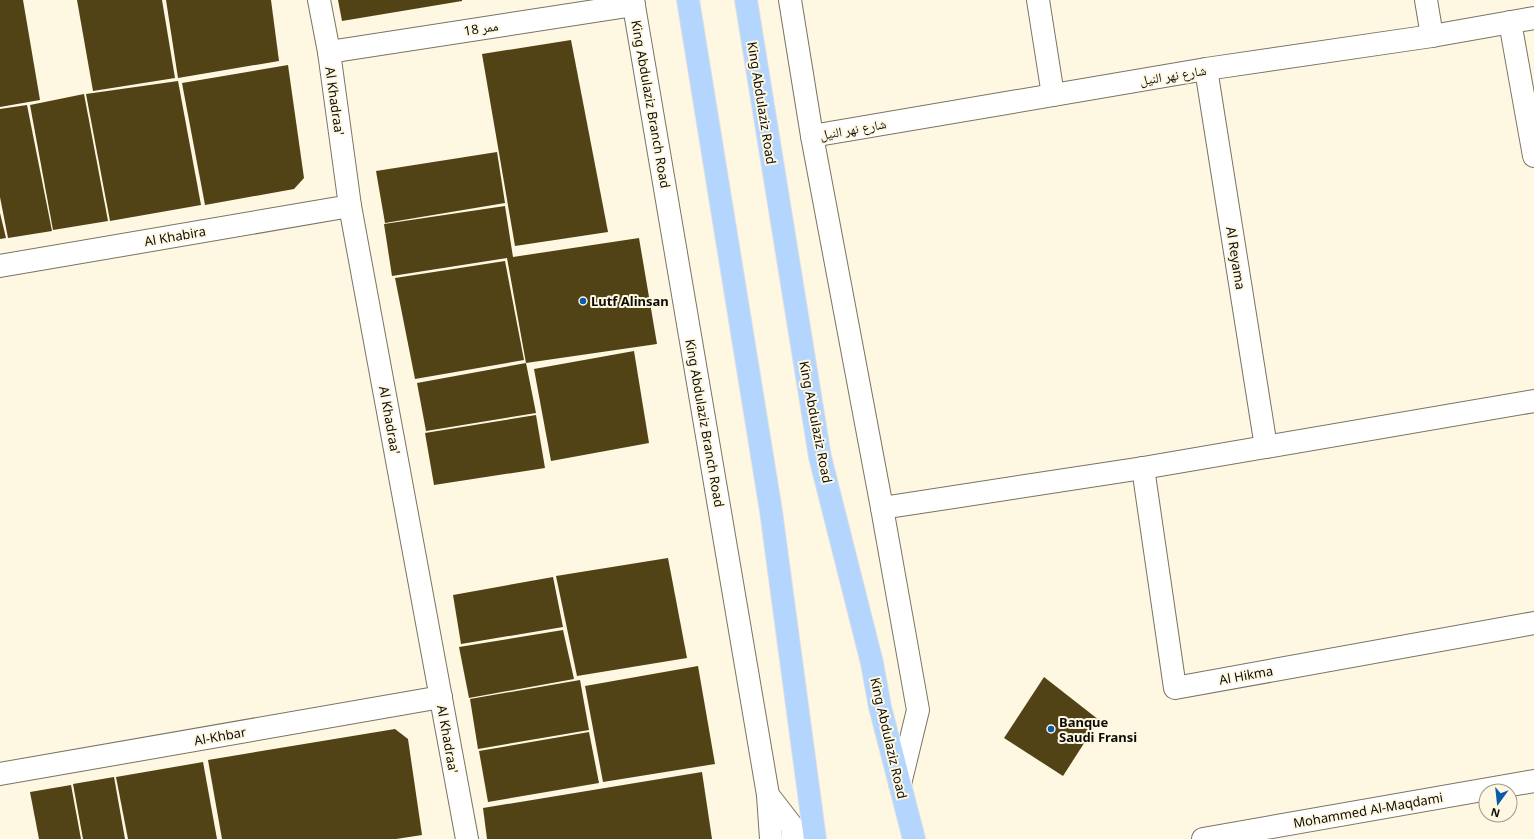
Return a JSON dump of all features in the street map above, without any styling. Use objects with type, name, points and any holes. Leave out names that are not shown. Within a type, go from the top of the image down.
[{"type":"main road","points":[[688,0],[771,510],[815,839]]},
{"type":"main road","name":"King Abdulaziz Road","points":[[746,0],[820,456],[871,655],[880,707],[914,839]]},
{"type":"street","name":"Al Khadraa'","points":[[319,0],[350,206],[467,839]]},
{"type":"street","points":[[790,0],[812,136],[882,508],[918,710],[900,784]]},
{"type":"street","points":[[1038,0],[1053,95]]},
{"type":"street","points":[[1426,0],[1432,36]]},
{"type":"street","name":"ممر 18","points":[[328,52],[634,2]]},
{"type":"street","name":"King Abdulaziz Branch Road","points":[[634,2],[768,795],[792,826],[793,839]]},
{"type":"street","name":"شارع نهر النيل","points":[[812,136],[1206,69],[1432,36],[1534,18]]},
{"type":"street","points":[[1510,22],[1534,156]]},
{"type":"street","name":"Al Reyama","points":[[1206,69],[1266,447]]},
{"type":"street","name":"Al Khabira","points":[[0,266],[350,206]]},
{"type":"street","points":[[882,508],[1143,468],[1534,401]]},
{"type":"street","name":"Al Hikma","points":[[1143,468],[1175,688],[1534,623]]},
{"type":"street","name":"Al-Khbar","points":[[0,774],[441,697]]},
{"type":"street","name":"Mohammed Al-Maqdami","points":[[1203,839],[1534,781]]},
{"type":"street","points":[[768,795],[771,839]]},
{"type":"building","points":[[0,0],[23,0],[40,100],[0,107]]},
{"type":"building","points":[[77,0],[162,0],[175,78],[93,91]]},
{"type":"building","points":[[166,0],[271,0],[279,61],[178,78]]},
{"type":"building","points":[[338,0],[462,0],[462,1],[342,21]]},
{"type":"building","points":[[571,40],[608,232],[515,246],[482,54]]},
{"type":"building","points":[[288,65],[304,178],[294,189],[205,205],[182,83]]},
{"type":"building","points":[[178,81],[201,205],[110,221],[86,94]]},
{"type":"building","points":[[84,94],[108,221],[53,230],[30,105]]},
{"type":"building","points":[[27,105],[52,231],[8,238],[0,197],[0,109]]},
{"type":"building","points":[[497,152],[505,203],[385,223],[376,171]]},
{"type":"building","name":"Lutf Alinsan","points":[[505,206],[513,257],[639,238],[657,344],[526,363],[507,258],[392,276],[384,224]]},
{"type":"building","points":[[0,213],[6,238],[0,239]]},
{"type":"building","points":[[505,261],[524,360],[415,379],[395,278]]},
{"type":"building","points":[[634,351],[649,443],[551,461],[534,369]]},
{"type":"building","points":[[526,363],[536,413],[426,431],[417,383]]},
{"type":"building","points":[[536,415],[545,468],[434,485],[425,433]]},
{"type":"building","points":[[668,558],[687,658],[577,676],[556,576]]},
{"type":"building","points":[[553,577],[563,627],[461,644],[453,595]]},
{"type":"building","points":[[563,630],[574,679],[469,698],[459,647]]},
{"type":"building","points":[[698,666],[715,764],[603,782],[585,686]]},
{"type":"building","name":"Banque Saudi Fransi","points":[[1044,677],[1099,720],[1063,776],[1004,738]]},
{"type":"building","points":[[580,680],[589,730],[478,749],[470,699]]},
{"type":"building","points":[[395,729],[408,739],[422,835],[396,839],[222,839],[208,760]]},
{"type":"building","points":[[589,732],[599,783],[488,802],[479,751]]},
{"type":"building","points":[[203,762],[217,839],[128,839],[116,777]]},
{"type":"building","points":[[702,772],[712,839],[487,839],[483,808]]},
{"type":"building","points":[[114,777],[125,839],[83,839],[73,784]]},
{"type":"building","points":[[71,785],[81,839],[39,839],[30,792]]},
{"type":"place","name":"Lutf Alinsan","points":[[583,301]]},
{"type":"place","name":"Banque Saudi Fransi","points":[[1051,729]]}]
